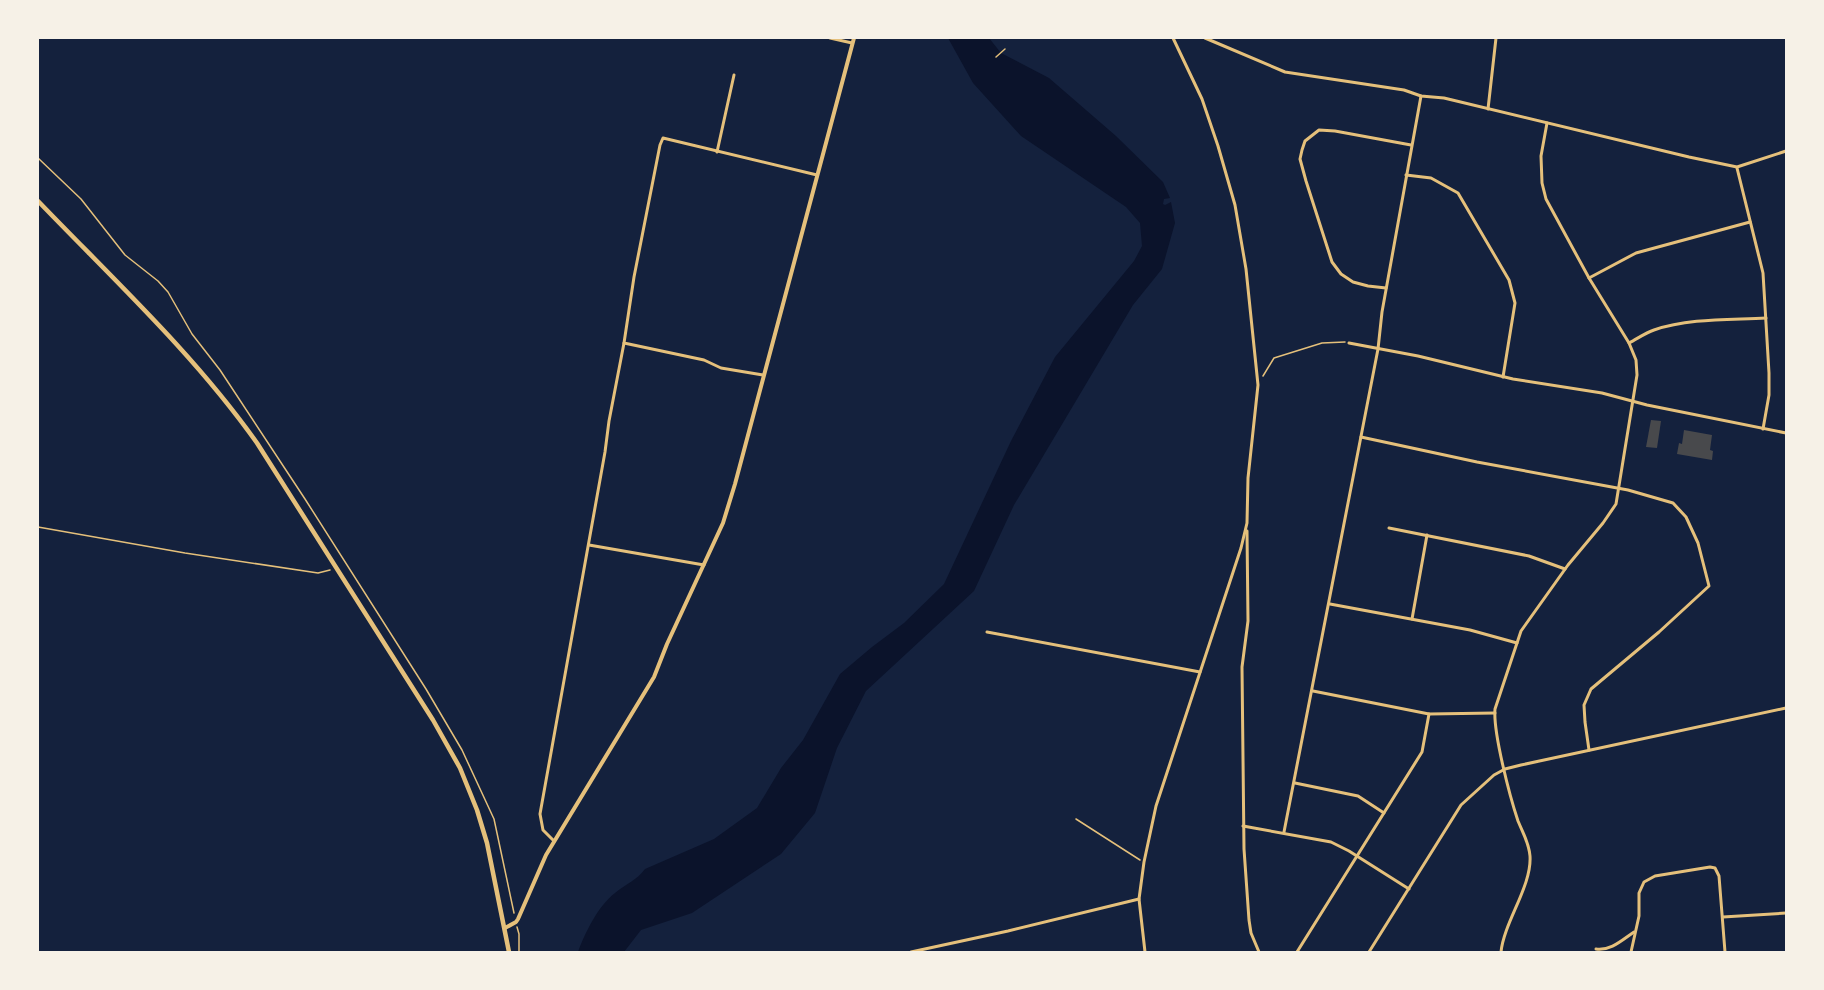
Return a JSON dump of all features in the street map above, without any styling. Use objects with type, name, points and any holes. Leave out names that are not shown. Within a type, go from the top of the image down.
[{"type":"main road","points":[[38,201],[213,386],[257,443],[433,720],[460,768],[477,810],[487,843],[509,952]]},
{"type":"street","points":[[505,927],[518,919],[539,869],[554,841],[654,677],[723,523],[853,40],[830,38]]},
{"type":"street","points":[[1173,38],[1204,105],[1235,205],[1246,268],[1258,385],[1248,478],[1248,621],[1242,667],[1243,826],[1249,920],[1251,933],[1259,952]]},
{"type":"street","points":[[1205,38],[1285,72],[1444,98],[1689,158],[1737,167],[1786,152]]},
{"type":"street","points":[[1488,109],[1496,38]]},
{"type":"street","points":[[717,152],[734,75]]},
{"type":"street","points":[[1284,832],[1378,349],[1386,288],[1421,96]]},
{"type":"street","points":[[1501,952],[1526,878],[1530,859],[1528,844],[1518,820],[1505,769],[1495,713],[1521,631],[1565,569],[1616,504],[1637,375],[1636,360],[1629,343],[1589,278],[1546,199],[1542,183],[1541,156],[1547,123]]},
{"type":"street","points":[[1386,288],[1353,282],[1341,274],[1332,262],[1300,159],[1305,141],[1319,130],[1412,145]]},
{"type":"street","points":[[554,841],[543,830],[540,814],[649,196],[663,138],[817,175]]},
{"type":"street","points":[[1737,167],[1763,273],[1769,395],[1763,429]]},
{"type":"street","points":[[1407,175],[1431,178],[1458,192],[1509,280],[1515,311],[1503,377]]},
{"type":"street","points":[[1589,278],[1636,253],[1750,222]]},
{"type":"street","points":[[1629,343],[1666,326],[1693,322],[1766,318]]},
{"type":"street","points":[[624,343],[704,360],[721,368],[764,375]]},
{"type":"street","points":[[1348,343],[1418,356],[1503,377],[1602,393],[1647,405],[1786,434]]},
{"type":"street","points":[[1361,437],[1477,462],[1618,488],[1673,502],[1686,517],[1698,543],[1708,586],[1659,632],[1591,689],[1584,705],[1589,750]]},
{"type":"street","points":[[1144,952],[1139,899],[1156,806],[1238,562],[1247,523]]},
{"type":"street","points":[[1389,528],[1529,556],[1565,569]]},
{"type":"street","points":[[1412,619],[1427,535]]},
{"type":"street","points":[[589,545],[704,565]]},
{"type":"street","points":[[1330,604],[1412,619],[1516,643]]},
{"type":"street","points":[[987,632],[1200,672]]},
{"type":"street","points":[[1313,691],[1430,714],[1495,713]]},
{"type":"street","points":[[1370,952],[1461,805],[1494,775],[1505,769],[1786,708]]},
{"type":"street","points":[[1297,952],[1422,752],[1430,714]]},
{"type":"street","points":[[1295,783],[1358,796],[1384,813]]},
{"type":"street","points":[[1243,826],[1331,842],[1358,856],[1409,889]]},
{"type":"street","points":[[1631,952],[1639,916],[1639,893],[1646,879],[1710,867],[1715,868],[1718,873],[1725,952]]},
{"type":"street","points":[[911,952],[1139,899]]},
{"type":"street","points":[[1723,917],[1786,913]]},
{"type":"street","points":[[1596,949],[1607,949],[1636,931]]},
{"type":"path","points":[[996,57],[1005,49]]},
{"type":"path","points":[[38,159],[81,199],[125,255],[158,281],[168,292],[192,334],[301,491],[462,750],[494,819],[514,912]]},
{"type":"path","points":[[1258,385],[1274,358],[1322,343],[1340,341],[1348,343]]},
{"type":"path","points":[[38,527],[185,553],[318,573],[326,573],[336,567]]},
{"type":"path","points":[[1076,819],[1144,862]]},
{"type":"path","points":[[519,934],[519,952]]},
{"type":"water","points":[[948,38],[989,38],[1001,53],[1049,78],[1116,136],[1163,182],[1170,198],[1164,199],[1163,204],[1171,202],[1175,223],[1162,269],[1133,305],[1014,505],[974,591],[866,691],[837,748],[815,813],[781,854],[692,913],[641,930],[624,952],[578,952],[598,912],[615,893],[645,869],[714,839],[757,808],[781,768],[803,740],[840,674],[904,623],[944,584],[1011,441],[1055,357],[1134,261],[1142,246],[1140,223],[1126,207],[1021,136],[973,83]]},
{"type":"building","points":[[1651,420],[1661,421],[1657,448],[1646,447]]},
{"type":"building","points":[[1684,430],[1712,435],[1710,450],[1713,451],[1712,460],[1677,454],[1679,443],[1682,444]]}]
